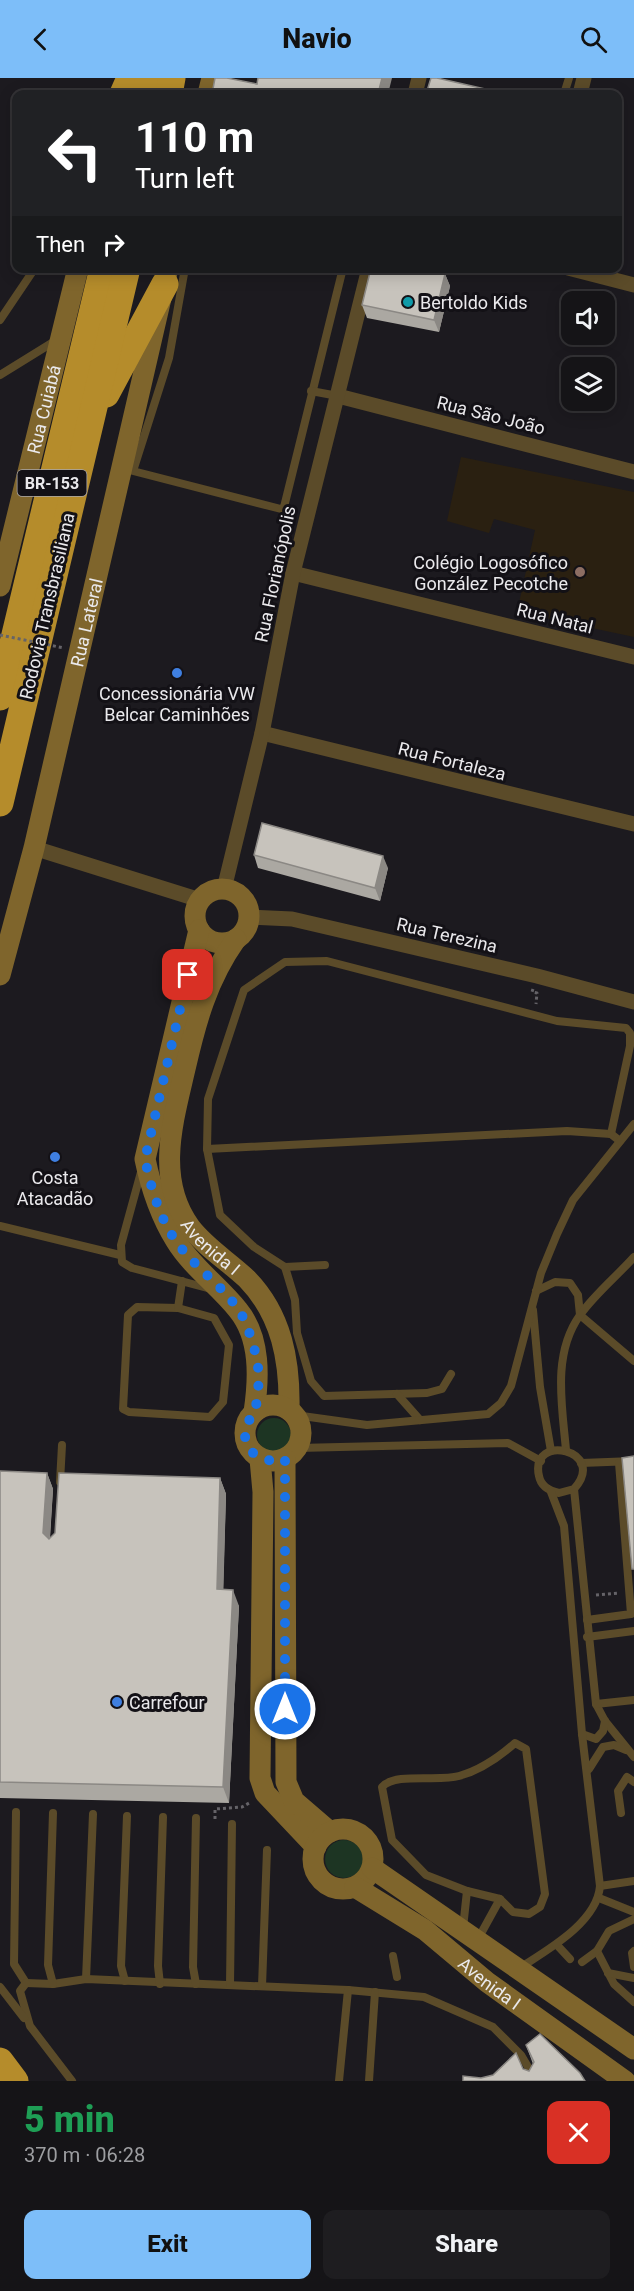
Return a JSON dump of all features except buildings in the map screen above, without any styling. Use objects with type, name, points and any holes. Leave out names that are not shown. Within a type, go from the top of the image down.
[{"type":"highway","name":"Rodovia Transbrasiliana","points":[[0,697],[103,273]]},
{"type":"highway","name":"Rodovia Transbrasiliana","points":[[0,803],[126,273]]},
{"type":"highway","points":[[91,422],[173,274]]},
{"type":"highway","points":[[0,2061],[15,2081]]},
{"type":"street","name":"Rua Cuiabá","points":[[0,586],[77,273]]},
{"type":"street","name":"Rua Florianópolis","points":[[224,890],[262,733],[292,573],[368,273]]},
{"type":"street","points":[[587,273],[634,285]]},
{"type":"street","name":"Rua Lateral","points":[[0,975],[34,848],[173,274]]},
{"type":"street","name":"Rua São João","points":[[338,396],[634,472]]},
{"type":"street","name":"Rua Natal","points":[[292,573],[634,657]]},
{"type":"street","name":"Rua Fortaleza","points":[[262,733],[634,825]]},
{"type":"street","points":[[34,848],[200,900]]},
{"type":"street","points":[[224,890],[242,899],[249,917],[247,926],[236,939],[219,943],[211,941],[199,930],[194,917],[200,900],[210,892],[224,890]]},
{"type":"street","name":"Rua Terezina","points":[[249,917],[292,919],[537,976],[634,1002]]},
{"type":"street","name":"Avenida I","points":[[199,930],[145,1159],[150,1186],[177,1242],[240,1311],[257,1360],[258,1384],[254,1412]]},
{"type":"street","name":"Avenida I","points":[[236,939],[220,961],[199,1011],[170,1131],[170,1176],[176,1201],[189,1226],[207,1246],[247,1279],[265,1301],[280,1328],[292,1412]]},
{"type":"street","points":[[292,1454],[268,1461],[260,1459],[248,1446],[245,1428],[254,1412],[271,1405],[292,1412],[302,1431],[292,1454],[286,1782],[294,1801],[323,1839]]},
{"type":"street","points":[[260,1459],[262,1492],[260,1778],[265,1793],[323,1839]]},
{"type":"street","points":[[323,1839],[349,1830],[365,1838],[373,1856],[372,1868],[363,1882],[355,1887]]},
{"type":"street","name":"Avenida I","points":[[323,1839],[314,1867],[318,1876],[334,1888],[355,1887],[425,1930],[487,1982],[625,2081]]},
{"type":"street","name":"Avenida I","points":[[372,1868],[634,2049]]},
{"type":"lane","points":[[0,320],[32,273]]},
{"type":"lane","points":[[173,274],[169,358],[133,471],[283,508],[342,273]]},
{"type":"lane","points":[[0,375],[61,337]]},
{"type":"lane","points":[[311,391],[338,396]]},
{"type":"lane","points":[[325,1265],[285,1267],[254,1247],[220,1215],[207,1149],[208,1099],[244,990],[285,962],[327,961],[557,1021],[626,1028],[630,1033],[632,1047],[611,1134]]},
{"type":"lane","points":[[292,1412],[367,1425],[488,1414],[501,1402],[511,1386],[540,1272],[573,1200],[634,1124]]},
{"type":"lane","points":[[207,1149],[567,1131],[611,1134],[620,1141]]},
{"type":"lane","points":[[145,1159],[120,1255],[122,1262],[132,1268],[222,1292]]},
{"type":"lane","points":[[0,1226],[120,1255]]},
{"type":"lane","points":[[566,1450],[561,1390],[564,1346],[580,1315],[634,1257]]},
{"type":"lane","points":[[285,1267],[295,1300],[297,1333],[311,1381],[324,1396],[427,1393],[442,1389],[451,1374]]},
{"type":"lane","points":[[178,1308],[182,1281]]},
{"type":"lane","points":[[536,1291],[555,1282],[570,1283],[578,1295],[580,1315],[634,1361]]},
{"type":"lane","points":[[532,1305],[540,1387],[551,1451]]},
{"type":"lane","points":[[137,1307],[178,1308],[214,1318],[229,1346],[223,1402],[210,1417],[129,1412],[123,1409],[128,1315],[137,1307]]},
{"type":"lane","points":[[397,1394],[420,1420]]},
{"type":"lane","points":[[292,1454],[508,1443],[541,1461]]},
{"type":"lane","points":[[58,1495],[62,1445]]},
{"type":"lane","points":[[566,1450],[575,1455],[581,1463],[582,1477],[574,1489],[559,1494],[551,1491],[540,1481],[538,1474],[541,1461],[551,1451],[566,1450]]},
{"type":"lane","points":[[581,1463],[634,1461]]},
{"type":"lane","points":[[587,1620],[631,1614],[619,1463]]},
{"type":"lane","points":[[574,1489],[586,1595],[587,1637],[596,1704],[605,1721],[631,1754]]},
{"type":"lane","points":[[517,1969],[557,1945],[575,1929],[599,1898],[600,1886],[582,1734],[564,1526],[551,1491]]},
{"type":"lane","points":[[587,1637],[634,1631]]},
{"type":"lane","points":[[596,1704],[634,1700]]},
{"type":"lane","points":[[582,1734],[596,1739],[603,1731],[605,1721]]},
{"type":"lane","points":[[515,1743],[521,1744],[526,1749],[544,1894],[540,1907],[529,1914],[513,1912],[501,1899],[467,1891],[426,1875],[392,1840],[382,1787],[394,1780],[457,1777],[492,1762],[515,1743]]},
{"type":"lane","points":[[588,1771],[603,1748],[614,1745],[631,1754]]},
{"type":"lane","points":[[621,1813],[618,1791],[627,1777],[634,1782]]},
{"type":"lane","points":[[16,1812],[14,1964],[26,1983]]},
{"type":"lane","points":[[53,1813],[48,1965],[53,1984]]},
{"type":"lane","points":[[86,1979],[93,1814]]},
{"type":"lane","points":[[125,1981],[121,1966],[127,1816]]},
{"type":"lane","points":[[160,1984],[158,1966],[163,1817]]},
{"type":"lane","points":[[196,1818],[193,1967],[196,1984]]},
{"type":"lane","points":[[230,1986],[232,1824]]},
{"type":"lane","points":[[262,1986],[267,1850]]},
{"type":"lane","points":[[600,1886],[634,1881]]},
{"type":"lane","points":[[467,1891],[470,1935]]},
{"type":"lane","points":[[599,1898],[634,1912]]},
{"type":"lane","points":[[470,1935],[501,1899]]},
{"type":"lane","points":[[582,1962],[597,1951],[609,1931],[634,1919]]},
{"type":"lane","points":[[557,1945],[570,1959]]},
{"type":"lane","points":[[597,1951],[614,1984],[634,2002]]},
{"type":"lane","points":[[634,1951],[632,1953],[634,1967]]},
{"type":"lane","points":[[393,1956],[397,1977]]},
{"type":"lane","points":[[608,1973],[634,1978]]},
{"type":"lane","points":[[26,1983],[53,1984],[86,1979],[160,1984],[348,1990],[424,1997],[493,2027],[521,2055],[534,2077],[533,2081]]},
{"type":"lane","points":[[26,1983],[20,1991],[27,2021]]},
{"type":"lane","points":[[0,1987],[72,2081]]},
{"type":"lane","points":[[339,2081],[348,1990]]},
{"type":"lane","points":[[369,2081],[375,1992]]},
{"type":"path","points":[[0,634],[64,648]]},
{"type":"path","points":[[586,1595],[628,1592]]},
{"type":"path","points":[[215,1818],[215,1809],[242,1808],[265,1793]]},
{"type":"shaded area","name":"Colégio Logosófico González Pecotche","points":[[461,457],[634,492],[634,637],[517,612],[535,530],[494,519],[489,533],[447,521]]},
{"type":"green space","points":[[274,1418],[286,1423],[291,1435],[286,1447],[274,1452],[262,1447],[257,1435],[262,1423]]},
{"type":"green space","points":[[344,1840],[358,1845],[363,1859],[358,1873],[344,1878],[330,1873],[325,1859],[330,1845]]},
{"type":"place","name":"Bertoldo Kids","points":[[408,302]]},
{"type":"place","name":"Colégio Logosófico González Pecotche","points":[[580,572]]},
{"type":"place","name":"Concessionária VW Belcar Caminhões","points":[[177,673]]},
{"type":"place","name":"Costa Atacadão","points":[[55,1157]]},
{"type":"place","name":"Carrefour","points":[[117,1702]]},
{"type":"route","points":[[188,975],[145,1159],[150,1186],[160,1212],[177,1242],[199,1269],[240,1311],[249,1331],[257,1360],[258,1384],[254,1412],[245,1428],[248,1446],[260,1459],[277,1462],[285,1459],[285,1709]]}]
